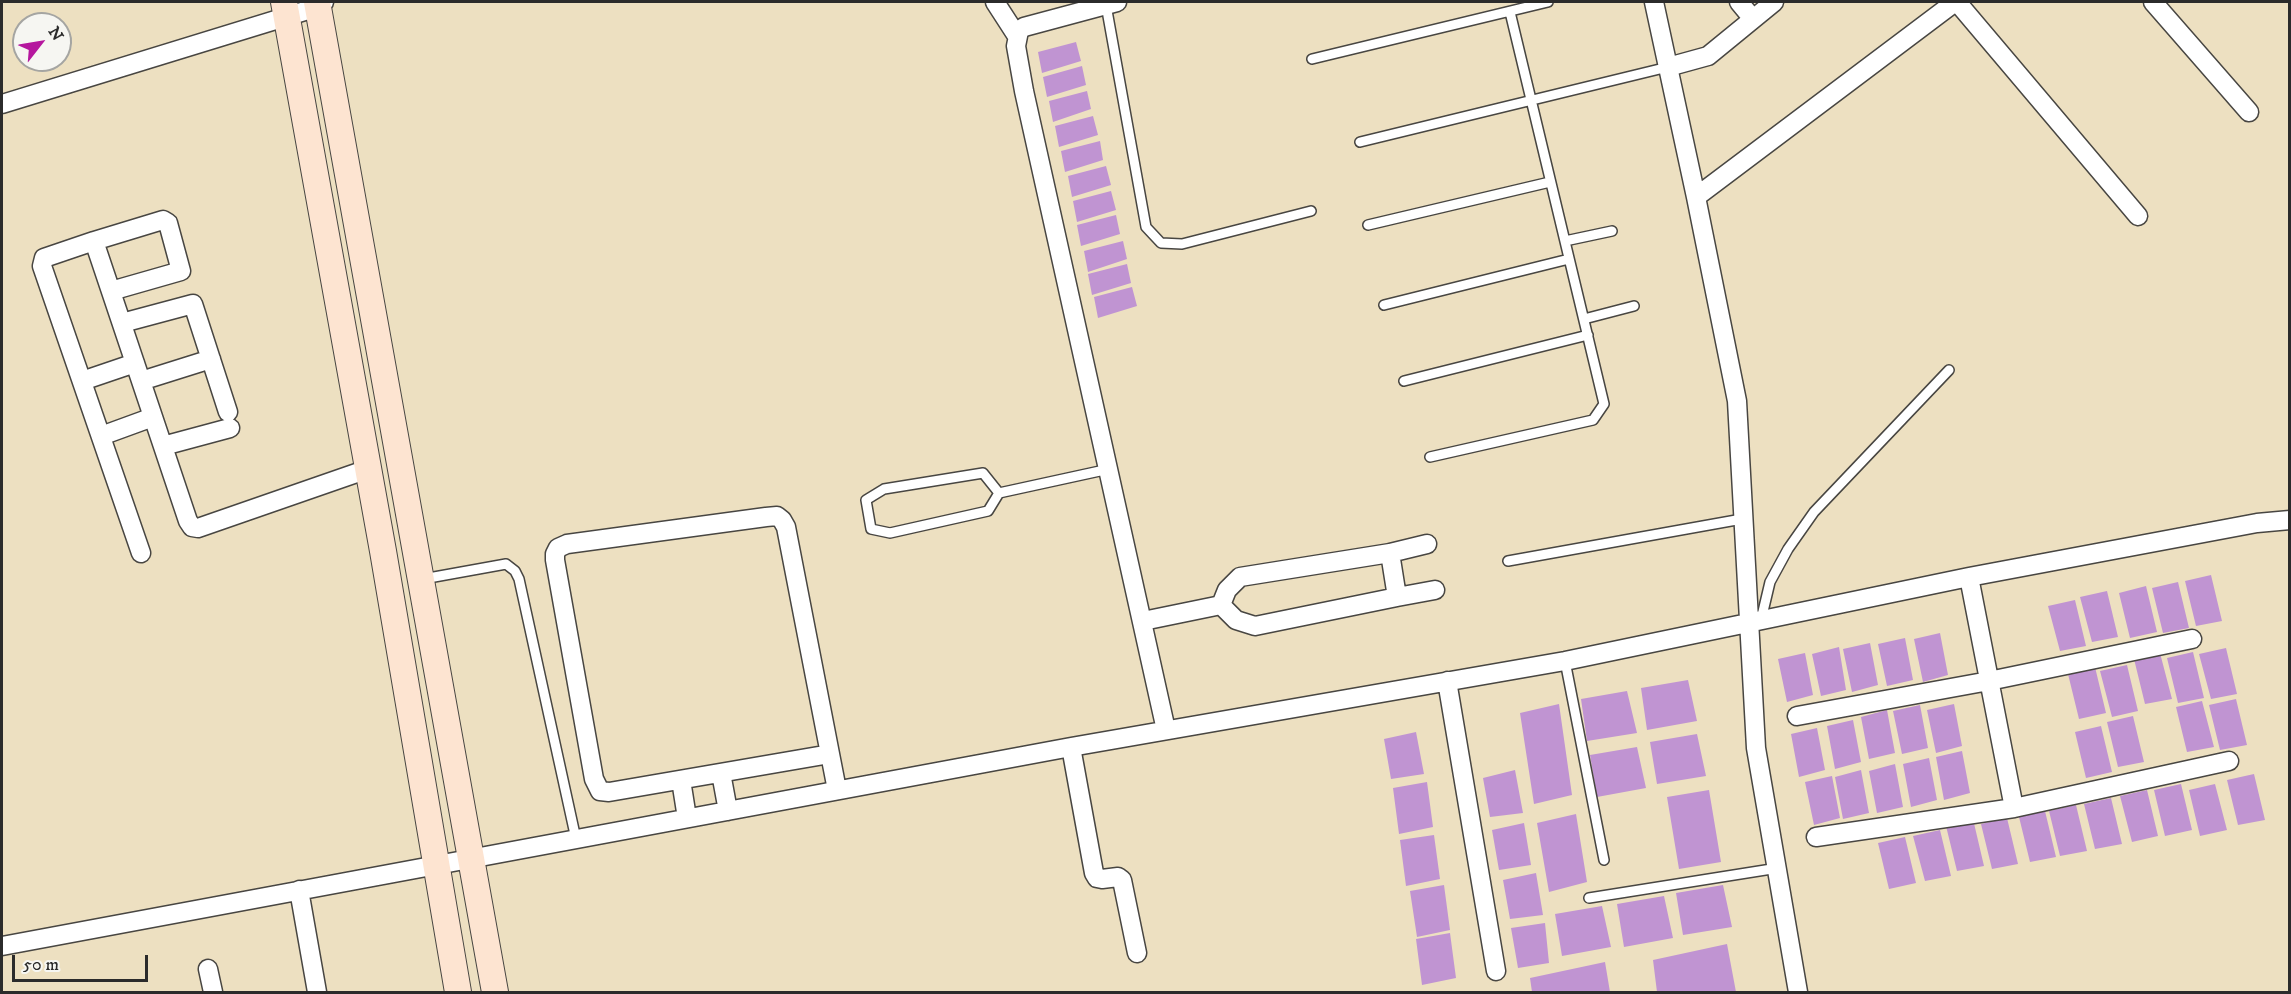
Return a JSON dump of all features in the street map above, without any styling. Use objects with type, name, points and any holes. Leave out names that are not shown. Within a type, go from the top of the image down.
[{"type":"street","points":[[994,2],[1017,36]]},
{"type":"street","points":[[1654,2],[1737,401],[1742,519],[1755,621],[1756,748],[1798,993]]},
{"type":"street","points":[[1739,2],[1753,19]]},
{"type":"street","points":[[1668,67],[1708,56],[1774,2]]},
{"type":"street","points":[[1696,197],[1956,2],[2138,216]]},
{"type":"street","points":[[2153,2],[2249,112]]},
{"type":"street","points":[[2,104],[286,9],[319,3],[495,993]]},
{"type":"street","points":[[1112,3],[1024,27],[1017,36],[1016,46],[1024,91],[1166,730]]},
{"type":"street","points":[[286,9],[458,993]]},
{"type":"street","points":[[111,291],[181,271],[168,223],[164,220],[94,241],[44,258],[42,261],[141,553]]},
{"type":"street","points":[[94,241],[188,521],[192,527],[198,528],[368,470]]},
{"type":"street","points":[[122,323],[193,304],[229,420],[163,446]]},
{"type":"street","points":[[141,381],[211,359]]},
{"type":"street","points":[[82,381],[135,363]]},
{"type":"street","points":[[100,436],[153,417]]},
{"type":"street","points":[[830,754],[609,792],[600,791],[596,786],[555,560],[558,548],[567,544],[766,517],[777,516],[782,519],[786,527],[837,790]]},
{"type":"street","points":[[2,946],[1071,747],[1565,661],[1969,577],[2257,523],[2289,520]]},
{"type":"street","points":[[1221,605],[1227,590],[1240,577],[1390,553],[1427,544]]},
{"type":"street","points":[[1390,553],[1398,597]]},
{"type":"street","points":[[1969,577],[2014,808]]},
{"type":"street","points":[[1221,605],[1236,620],[1255,626],[1435,590]]},
{"type":"street","points":[[1143,621],[1221,605]]},
{"type":"street","points":[[1797,716],[1989,681],[2192,639]]},
{"type":"street","points":[[1447,681],[1496,971]]},
{"type":"street","points":[[1071,747],[1094,873],[1097,878],[1118,877],[1122,880],[1137,953]]},
{"type":"street","points":[[1816,837],[2014,808],[2229,761]]},
{"type":"street","points":[[721,773],[728,811]]},
{"type":"street","points":[[681,780],[687,818]]},
{"type":"street","points":[[299,890],[317,993]]},
{"type":"street","points":[[208,969],[213,993]]},
{"type":"lane","points":[[1312,59],[1548,2]]},
{"type":"lane","points":[[1112,3],[1146,227],[1161,243],[1182,244],[1311,211]]},
{"type":"lane","points":[[1430,457],[1593,420],[1604,404],[1510,12]]},
{"type":"lane","points":[[1360,142],[1668,67]]},
{"type":"lane","points":[[1368,225],[1550,182]]},
{"type":"lane","points":[[1565,241],[1612,231]]},
{"type":"lane","points":[[1384,305],[1569,259]]},
{"type":"lane","points":[[1584,319],[1634,306]]},
{"type":"lane","points":[[1404,381],[1588,335]]},
{"type":"lane","points":[[1755,621],[1770,582],[1788,549],[1814,512],[1949,370]]},
{"type":"lane","points":[[999,493],[983,473],[884,489],[866,500],[871,529],[890,533],[988,511],[999,493],[1109,469]]},
{"type":"lane","points":[[1508,561],[1742,519]]},
{"type":"lane","points":[[420,580],[506,564],[515,571],[519,579],[576,839]]},
{"type":"lane","points":[[1565,661],[1604,860]]},
{"type":"lane","points":[[1589,898],[1778,868]]},
{"type":"building","points":[[1076,42],[1081,61],[1042,73],[1038,52]]},
{"type":"building","points":[[1082,66],[1086,85],[1047,97],[1043,77]]},
{"type":"building","points":[[1087,91],[1091,109],[1053,122],[1049,101]]},
{"type":"building","points":[[1093,116],[1098,135],[1059,147],[1055,126]]},
{"type":"building","points":[[1100,141],[1103,160],[1065,172],[1061,151]]},
{"type":"building","points":[[1106,166],[1111,185],[1072,197],[1068,176]]},
{"type":"building","points":[[1111,191],[1116,210],[1077,222],[1073,201]]},
{"type":"building","points":[[1116,215],[1120,234],[1081,246],[1077,225]]},
{"type":"building","points":[[1123,241],[1127,259],[1088,272],[1084,251]]},
{"type":"building","points":[[1127,264],[1131,283],[1092,295],[1088,274]]},
{"type":"building","points":[[1132,287],[1137,306],[1098,318],[1094,297]]},
{"type":"building","points":[[2211,575],[2222,621],[2196,626],[2185,581]]},
{"type":"building","points":[[2178,582],[2189,628],[2163,633],[2152,588]]},
{"type":"building","points":[[2146,586],[2157,632],[2130,638],[2119,593]]},
{"type":"building","points":[[2107,591],[2118,637],[2092,642],[2080,597]]},
{"type":"building","points":[[2075,600],[2086,646],[2060,651],[2048,606]]},
{"type":"building","points":[[1940,633],[1948,675],[1923,682],[1914,639]]},
{"type":"building","points":[[1905,638],[1913,680],[1887,686],[1878,644]]},
{"type":"building","points":[[1870,643],[1878,685],[1852,692],[1843,649]]},
{"type":"building","points":[[1839,647],[1846,690],[1821,696],[1812,654]]},
{"type":"building","points":[[2226,648],[2237,694],[2211,699],[2199,654]]},
{"type":"building","points":[[2193,652],[2204,698],[2178,703],[2167,658]]},
{"type":"building","points":[[1805,653],[1813,695],[1787,702],[1778,659]]},
{"type":"building","points":[[2160,653],[2172,699],[2145,704],[2134,659]]},
{"type":"building","points":[[2127,665],[2138,711],[2112,717],[2100,671]]},
{"type":"building","points":[[2095,667],[2106,713],[2079,719],[2068,674]]},
{"type":"building","points":[[1688,680],[1697,721],[1647,730],[1641,688]]},
{"type":"building","points":[[1627,691],[1637,733],[1587,741],[1581,699]]},
{"type":"building","points":[[2236,699],[2247,745],[2220,750],[2209,705]]},
{"type":"building","points":[[2202,701],[2214,747],[2187,752],[2176,707]]},
{"type":"building","points":[[1559,704],[1572,795],[1534,804],[1520,713]]},
{"type":"building","points":[[1954,704],[1962,746],[1936,753],[1927,710]]},
{"type":"building","points":[[1920,705],[1928,748],[1902,754],[1893,711]]},
{"type":"building","points":[[1887,710],[1895,753],[1869,759],[1861,717]]},
{"type":"building","points":[[2133,716],[2144,762],[2118,767],[2107,722]]},
{"type":"building","points":[[1853,720],[1861,762],[1835,769],[1827,726]]},
{"type":"building","points":[[2101,726],[2112,772],[2086,778],[2075,732]]},
{"type":"building","points":[[1817,728],[1825,770],[1799,777],[1791,734]]},
{"type":"building","points":[[1416,732],[1424,774],[1391,779],[1384,739]]},
{"type":"building","points":[[1697,734],[1706,776],[1657,784],[1650,742]]},
{"type":"building","points":[[1637,747],[1646,788],[1597,797],[1590,755]]},
{"type":"building","points":[[1962,751],[1970,793],[1944,800],[1936,757]]},
{"type":"building","points":[[1929,758],[1937,800],[1911,807],[1903,764]]},
{"type":"building","points":[[1895,764],[1903,807],[1877,813],[1869,771]]},
{"type":"building","points":[[1515,770],[1523,813],[1490,817],[1483,778]]},
{"type":"building","points":[[1861,770],[1869,813],[1843,819],[1835,777]]},
{"type":"building","points":[[2254,774],[2265,820],[2238,825],[2227,780]]},
{"type":"building","points":[[1832,776],[1840,818],[1814,825],[1805,782]]},
{"type":"building","points":[[1427,782],[1433,827],[1399,834],[1393,788]]},
{"type":"building","points":[[2181,784],[2192,830],[2165,836],[2154,790]]},
{"type":"building","points":[[2215,784],[2227,830],[2200,836],[2189,790]]},
{"type":"building","points":[[1709,790],[1721,862],[1679,869],[1667,797]]},
{"type":"building","points":[[2147,790],[2158,836],[2132,842],[2120,796]]},
{"type":"building","points":[[2111,798],[2122,844],[2095,849],[2084,804]]},
{"type":"building","points":[[2076,805],[2087,851],[2060,856],[2049,811]]},
{"type":"building","points":[[2045,811],[2056,857],[2030,862],[2019,817]]},
{"type":"building","points":[[1576,814],[1587,882],[1549,892],[1537,823]]},
{"type":"building","points":[[2007,818],[2018,864],[1992,869],[1981,824]]},
{"type":"building","points":[[1973,819],[1984,866],[1957,871],[1946,826]]},
{"type":"building","points":[[1524,823],[1531,865],[1499,870],[1492,830]]},
{"type":"building","points":[[1940,830],[1951,876],[1925,881],[1913,836]]},
{"type":"building","points":[[1434,835],[1440,879],[1406,886],[1400,840]]},
{"type":"building","points":[[1905,837],[1916,883],[1889,889],[1878,843]]},
{"type":"building","points":[[1536,873],[1543,915],[1510,919],[1503,880]]},
{"type":"building","points":[[1444,885],[1450,930],[1417,937],[1410,891]]},
{"type":"building","points":[[1723,885],[1732,927],[1683,935],[1676,893]]},
{"type":"building","points":[[1664,896],[1673,938],[1624,947],[1617,904]]},
{"type":"building","points":[[1602,906],[1611,947],[1562,956],[1555,914]]},
{"type":"building","points":[[1545,923],[1549,963],[1518,968],[1511,928]]},
{"type":"building","points":[[1450,933],[1456,978],[1422,985],[1416,939]]},
{"type":"building","points":[[1727,944],[1736,992],[1657,992],[1653,960]]},
{"type":"building","points":[[1605,962],[1610,992],[1532,992],[1530,978]]}]
